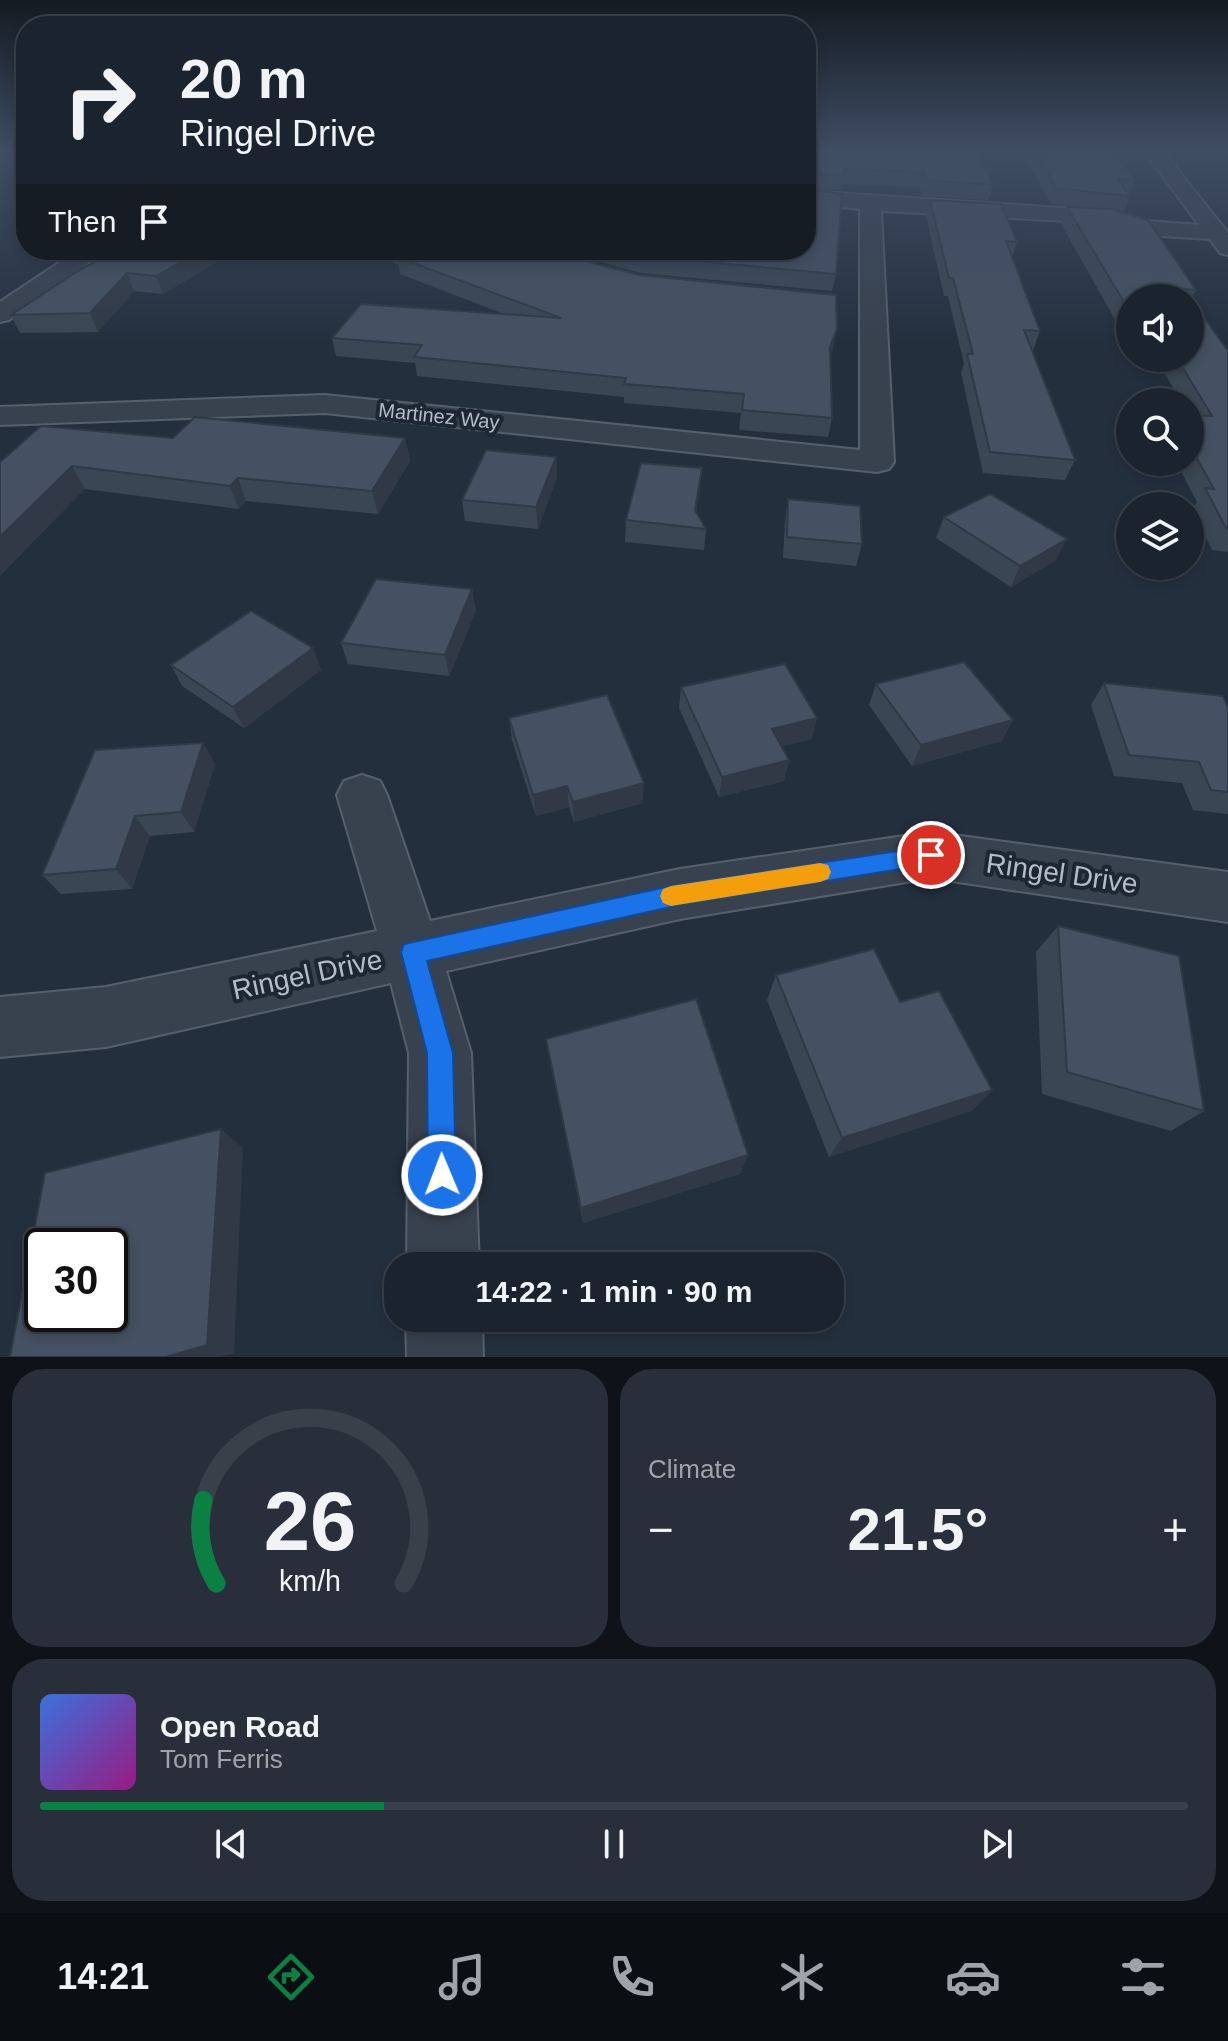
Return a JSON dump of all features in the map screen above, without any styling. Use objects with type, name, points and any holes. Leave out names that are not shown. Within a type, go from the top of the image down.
[{"type":"street","points":[[840,303],[871,306],[870,215]]},
{"type":"street","points":[[1076,215],[1107,217],[1145,228],[1217,233]]},
{"type":"street","points":[[1203,215],[1217,233]]},
{"type":"street","points":[[0,314],[76,260]]},
{"type":"street","name":"Martinez Way","points":[[0,416],[325,404],[877,462],[871,306]]},
{"type":"street","points":[[362,795],[412,952],[440,1053],[443,1252]]},
{"type":"street","name":"Ringel Drive","points":[[0,1027],[106,1017],[680,894],[931,855],[1228,897]]},
{"type":"street","points":[[444,1332],[445,1357]]},
{"type":"building","points":[[816,215],[840,215],[836,274],[684,260],[816,260]]},
{"type":"building","points":[[934,215],[1006,215],[1017,242],[1006,241],[1040,331],[1024,330],[1075,460],[990,452],[967,354],[973,354],[953,278],[949,278]]},
{"type":"building","points":[[1072,215],[1133,215],[1148,220],[1192,284],[1116,284],[1116,289]]},
{"type":"building","points":[[99,260],[184,260],[156,276],[127,273],[90,313],[11,315]]},
{"type":"building","points":[[405,260],[581,260],[639,275],[836,295],[837,329],[830,347],[832,418],[742,410],[744,394],[624,384],[626,378],[414,357],[422,345],[332,338],[361,304],[561,318]]},
{"type":"building","points":[[1204,317],[1228,351],[1228,529],[1205,488],[1214,489],[1204,471],[1204,416],[1212,416],[1204,403],[1204,388],[1195,388],[1185,372],[1204,372]]},
{"type":"building","points":[[195,417],[405,438],[372,491],[238,478],[230,486],[72,466],[0,537],[0,462],[41,426],[173,438]]},
{"type":"building","points":[[486,450],[556,457],[536,507],[462,500]]},
{"type":"building","points":[[641,463],[702,468],[695,510],[706,529],[626,520]]},
{"type":"building","points":[[990,494],[1067,539],[1020,566],[944,517]]},
{"type":"building","points":[[788,499],[860,506],[862,544],[787,537]]},
{"type":"building","points":[[376,579],[472,589],[445,655],[341,643]]},
{"type":"building","points":[[251,611],[313,648],[233,707],[171,665]]},
{"type":"building","points":[[964,662],[1013,720],[921,745],[876,684]]},
{"type":"building","points":[[785,664],[817,718],[772,729],[789,760],[722,777],[681,687]]},
{"type":"building","points":[[1104,683],[1223,696],[1228,707],[1228,792],[1211,790],[1199,762],[1129,755]]},
{"type":"building","points":[[607,695],[644,783],[573,802],[567,786],[533,795],[509,718]]},
{"type":"building","points":[[203,743],[181,812],[135,816],[116,869],[42,875],[95,750]]},
{"type":"building","points":[[1058,926],[1179,956],[1204,1111],[1067,1072]]},
{"type":"building","points":[[874,949],[900,1002],[939,991],[992,1090],[842,1138],[776,975]]},
{"type":"building","points":[[696,999],[748,1155],[581,1208],[546,1039]]},
{"type":"building","points":[[221,1129],[207,1345],[166,1357],[10,1357],[24,1283],[24,1332],[128,1332],[128,1228],[35,1228],[45,1173]]},
{"type":"slow traffic","points":[[671,896],[820,872]]},
{"type":"route","points":[[442,1175],[440,1053],[412,952],[680,894],[931,855]]}]
